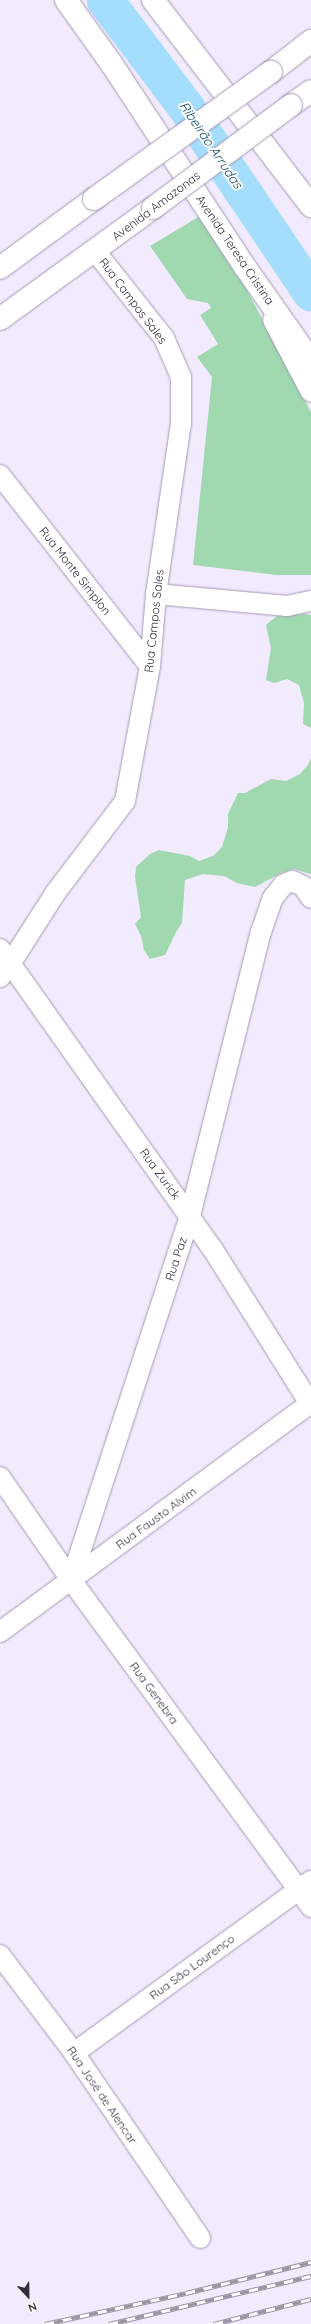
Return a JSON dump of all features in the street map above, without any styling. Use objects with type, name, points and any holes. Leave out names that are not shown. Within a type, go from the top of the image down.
[{"type":"main road","name":"Avenida Teresa Cristina","points":[[66,0],[111,63],[245,267],[311,361]]},
{"type":"main road","points":[[153,0],[311,206]]},
{"type":"main road","points":[[0,268],[305,46],[311,26]]},
{"type":"main road","name":"Avenida Amazonas","points":[[0,319],[304,97]]},
{"type":"street","name":"Rua Campos Sales","points":[[3,963],[125,801],[150,666],[156,594],[181,422],[181,376],[164,338],[95,251]]},
{"type":"street","points":[[245,267],[311,392]]},
{"type":"street","name":"Rua Monte Simplon","points":[[0,475],[150,666]]},
{"type":"street","points":[[156,594],[287,606],[311,601]]},
{"type":"street","name":"Rua Paz","points":[[71,1580],[190,1216],[261,932],[273,898],[283,885],[292,881],[303,886],[311,898]]},
{"type":"street","name":"Rua Zurick","points":[[3,963],[190,1216],[311,1404]]},
{"type":"street","name":"Rua Fausto Alvim","points":[[0,1632],[311,1404]]},
{"type":"street","name":"Rua Genebra","points":[[0,1477],[71,1580],[305,1885],[311,1907]]},
{"type":"street","name":"Rua São Lourenço","points":[[74,2053],[305,1885]]},
{"type":"street","name":"Rua José de Alencar","points":[[0,1955],[74,2053],[200,2238]]},
{"type":"green space","points":[[200,216],[240,277],[311,412],[311,575],[276,575],[193,565],[212,377],[197,357],[218,344],[200,315],[211,308],[208,303],[187,299],[150,246]]},
{"type":"green space","points":[[278,615],[311,615],[311,728],[303,724],[304,703],[299,685],[287,679],[274,683],[266,680],[271,648],[266,625]]},
{"type":"green space","points":[[311,758],[311,874],[293,869],[281,873],[255,887],[237,883],[224,876],[203,874],[185,880],[182,923],[165,955],[150,959],[144,950],[141,936],[135,924],[141,917],[135,877],[136,867],[150,854],[159,850],[190,856],[199,861],[213,856],[222,847],[228,827],[228,814],[238,793],[245,793],[271,779],[286,781],[300,774],[308,765]]},
{"type":"waterway","name":"Ribeirão Arrudas","points":[[105,0],[185,106],[311,293]]},
{"type":"railway","points":[[45,2324],[186,2293],[311,2262]]},
{"type":"railway","points":[[109,2324],[311,2276]]},
{"type":"railway","points":[[214,2324],[311,2299]]}]
